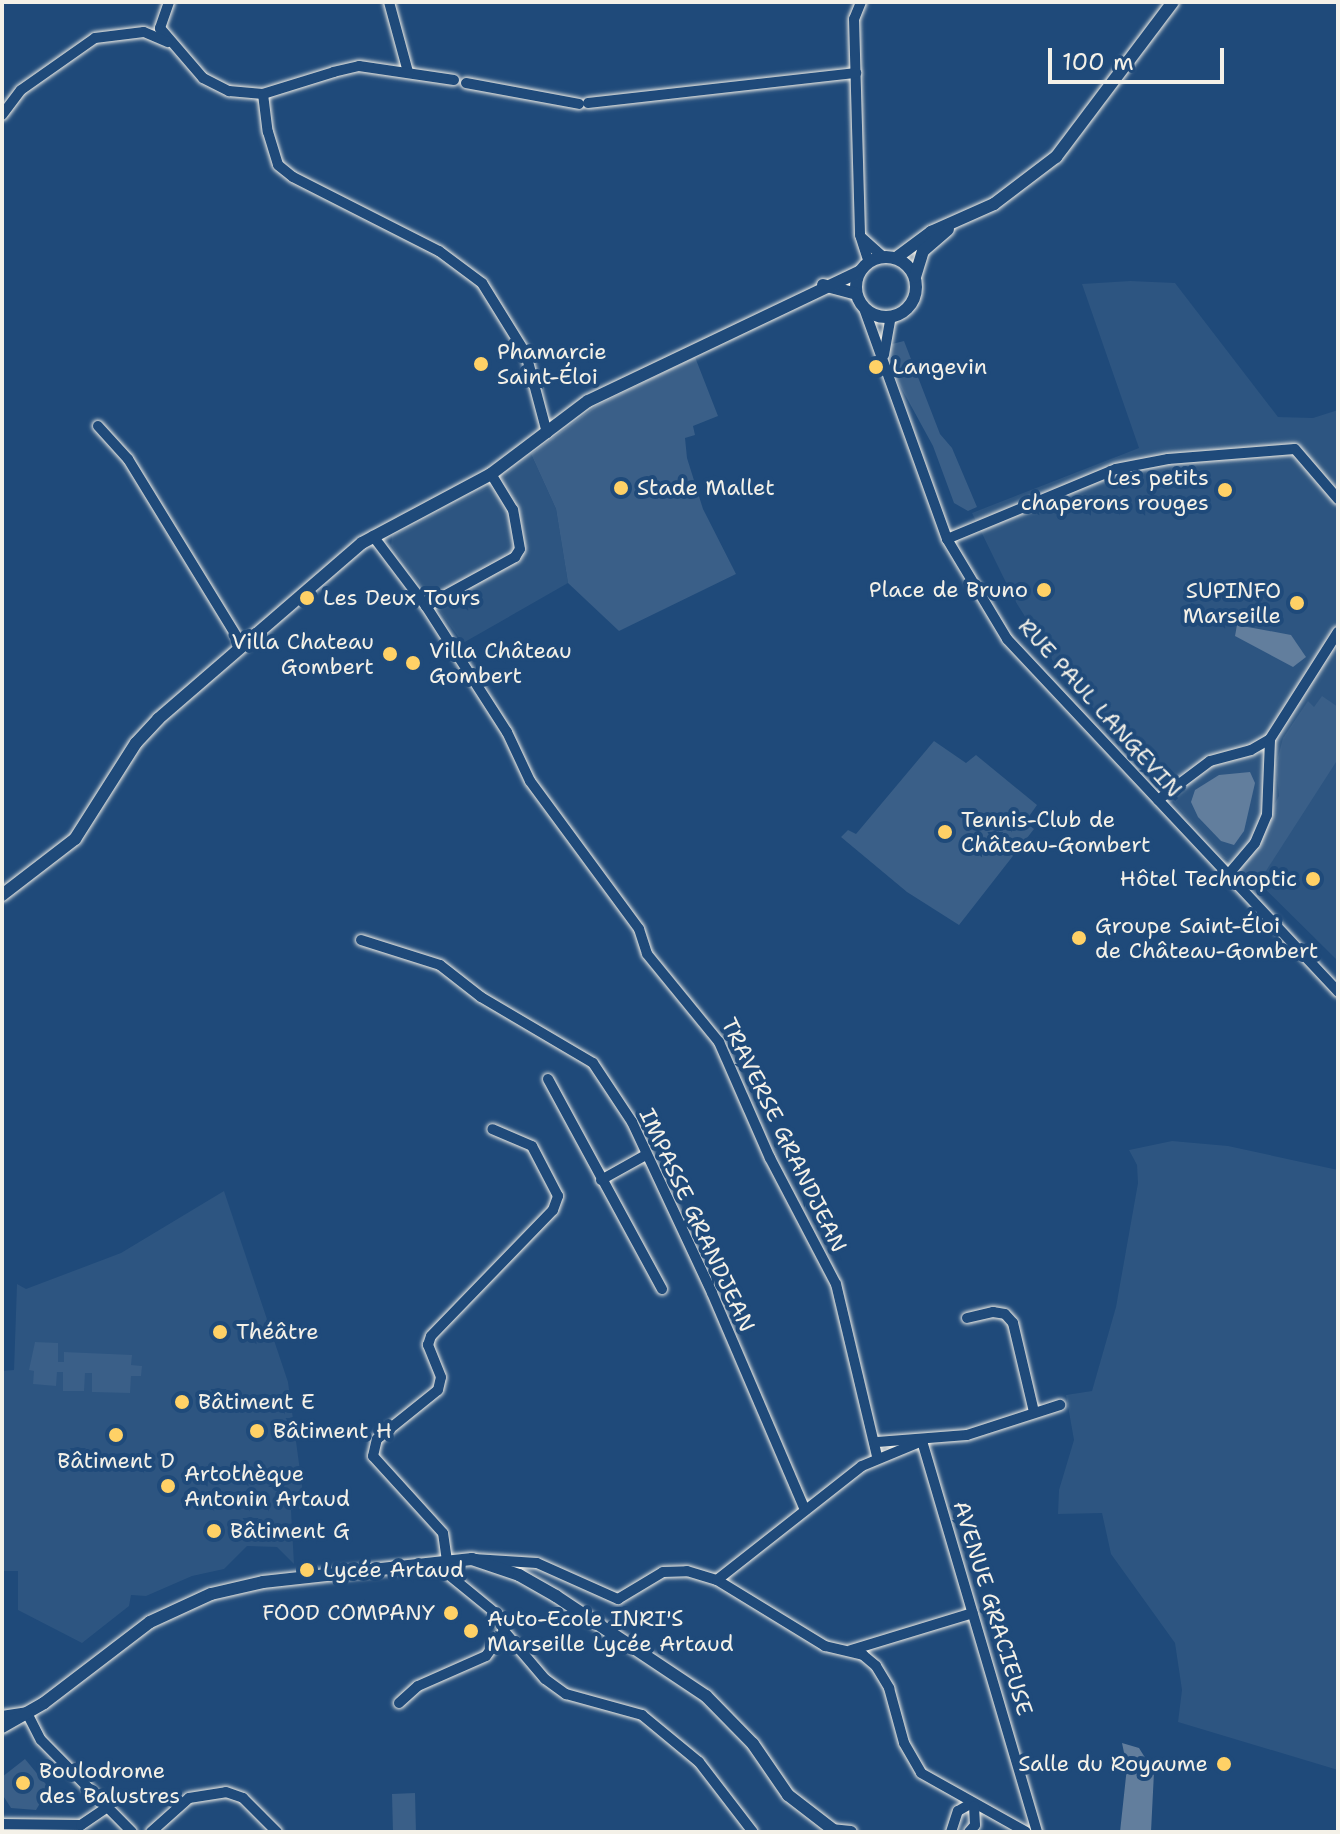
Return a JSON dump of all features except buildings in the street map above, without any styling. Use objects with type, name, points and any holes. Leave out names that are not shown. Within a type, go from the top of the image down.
[{"type":"street","points":[[169,2],[160,28],[168,42],[203,78],[229,91],[263,94],[359,66],[454,80]]},
{"type":"street","points":[[389,2],[408,72]]},
{"type":"street","points":[[2,895],[75,839],[136,743],[373,536],[491,474],[588,401],[823,285],[889,257],[931,232],[1005,196],[1056,157],[1173,2]]},
{"type":"street","points":[[857,4],[860,235],[864,266],[856,294],[865,311],[891,317],[913,303],[915,277],[923,251],[965,218]]},
{"type":"street","points":[[2,115],[21,90],[95,38],[144,32],[168,42]]},
{"type":"street","points":[[466,83],[584,104],[856,73]]},
{"type":"street","points":[[263,94],[278,165],[439,251],[482,283],[526,354],[547,433]]},
{"type":"street","points":[[860,235],[915,277]]},
{"type":"street","points":[[823,285],[856,294]]},
{"type":"street","name":"RUE PAUL LANGEVIN","points":[[865,311],[947,539],[1007,639],[1338,992]]},
{"type":"street","name":"RUE PAUL LANGEVIN","points":[[884,361],[891,317]]},
{"type":"street","points":[[98,426],[128,459],[243,647]]},
{"type":"street","points":[[947,539],[1116,469],[1168,459],[1295,449],[1338,499]]},
{"type":"street","points":[[426,606],[515,557],[520,549],[513,510],[491,474]]},
{"type":"street","name":"TRAVERSE GRANDJEAN","points":[[373,536],[426,606],[507,732],[530,781],[619,899],[671,987],[704,1018],[719,1042],[770,1158],[836,1284],[877,1442],[877,1456]]},
{"type":"street","points":[[1158,800],[1210,761],[1251,750],[1270,739],[1338,632]]},
{"type":"street","points":[[1227,876],[1255,843],[1267,815],[1270,739]]},
{"type":"street","name":"IMPASSE GRANDJEAN","points":[[361,940],[440,965],[481,997],[593,1063],[646,1155],[712,1293],[805,1510]]},
{"type":"street","points":[[548,1079],[662,1289]]},
{"type":"street","points":[[492,1129],[532,1146],[558,1196],[553,1210],[431,1336],[428,1345],[441,1377],[438,1390],[377,1439],[373,1456],[443,1533],[449,1575],[498,1615],[504,1631],[545,1679],[566,1694],[642,1715],[699,1762],[753,1832]]},
{"type":"street","points":[[601,1180],[646,1155]]},
{"type":"street","points":[[967,1318],[993,1312],[1005,1314],[1013,1323],[1034,1412]]},
{"type":"street","points":[[877,1442],[922,1441],[967,1435],[1060,1405]]},
{"type":"street","points":[[717,1580],[877,1456],[922,1441]]},
{"type":"street","name":"AVENUE GRACIEUSE","points":[[922,1441],[1037,1832]]},
{"type":"street","points":[[2,1727],[27,1713],[150,1622],[211,1594],[263,1582],[445,1559],[472,1559],[537,1563],[618,1599],[663,1572],[687,1571],[717,1580],[825,1646],[849,1651],[876,1666],[889,1688],[911,1760],[929,1781],[1026,1832]]},
{"type":"street","points":[[472,1559],[519,1575],[556,1596],[706,1696],[753,1744],[788,1795],[834,1831],[851,1832]]},
{"type":"street","points":[[849,1651],[973,1613]]},
{"type":"street","points":[[399,1703],[418,1686],[486,1656],[504,1631]]},
{"type":"street","points":[[2,1717],[27,1713]]},
{"type":"street","points":[[27,1713],[41,1740],[132,1832]]},
{"type":"street","points":[[942,1787],[954,1823],[966,1832],[975,1825],[972,1805]]},
{"type":"street","points":[[151,1832],[189,1798],[226,1792],[243,1798],[277,1832]]},
{"type":"street","points":[[954,1823],[972,1805]]},
{"type":"street","points":[[2,1824],[81,1825],[106,1808]]},
{"type":"shaded area","points":[[1130,281],[1175,283],[1278,417],[1313,418],[1338,410],[1338,961],[1249,873],[1221,856],[1175,804],[1165,782],[1063,677],[1014,599],[972,513],[1139,448],[1082,284]]},
{"type":"shaded area","points":[[904,341],[940,434],[952,448],[977,507],[968,511],[954,503],[933,446],[892,371],[888,345]]},
{"type":"shaded area","name":"Stade Mallet","points":[[695,357],[718,416],[693,426],[695,435],[685,438],[687,458],[703,509],[736,574],[619,631],[568,583],[556,509],[531,454],[596,406]]},
{"type":"shaded area","points":[[531,454],[556,509],[568,583],[463,643],[391,545],[392,536],[494,484]]},
{"type":"shaded area","points":[[1237,625],[1291,635],[1306,657],[1293,667],[1235,636]]},
{"type":"shaded area","points":[[1322,696],[1338,707],[1338,759],[1255,888],[1237,872],[1279,796],[1276,765],[1283,738],[1308,701],[1314,707]]},
{"type":"shaded area","name":"Tennis-Club de Château-Gombert","points":[[934,741],[966,763],[976,755],[1037,805],[1025,822],[1034,829],[959,925],[907,892],[841,837],[848,830],[856,834]]},
{"type":"shaded area","points":[[1250,772],[1255,783],[1244,831],[1234,845],[1221,841],[1198,817],[1191,802],[1195,790],[1219,775]]},
{"type":"shaded area","points":[[1172,1141],[1228,1146],[1338,1170],[1338,1770],[1178,1722],[1182,1690],[1175,1643],[1111,1554],[1102,1513],[1058,1514],[1059,1490],[1074,1440],[1066,1395],[1092,1391],[1116,1307],[1138,1183],[1137,1165],[1129,1150]]},
{"type":"shaded area","points":[[224,1191],[288,1382],[305,1508],[291,1510],[294,1564],[277,1547],[247,1546],[224,1569],[192,1576],[146,1596],[131,1595],[129,1606],[82,1643],[18,1610],[18,1571],[2,1571],[2,1371],[14,1370],[17,1284],[26,1289],[121,1253]]},
{"type":"shaded area","points":[[35,1342],[58,1343],[58,1362],[64,1362],[64,1352],[132,1355],[131,1365],[142,1366],[141,1376],[131,1376],[130,1393],[92,1392],[92,1373],[85,1373],[84,1391],[63,1391],[63,1372],[57,1372],[56,1386],[33,1384],[34,1371],[29,1370]]},
{"type":"shaded area","points":[[1122,1743],[1139,1748],[1154,1772],[1151,1832],[1120,1832],[1127,1767]]},
{"type":"shaded area","name":"Boulodrome des Balustres","points":[[25,1759],[49,1788],[36,1810],[11,1808],[2,1794],[2,1777]]},
{"type":"shaded area","points":[[415,1793],[416,1832],[393,1832],[392,1794]]},
{"type":"place","name":"Phamarcie Saint-Éloi","points":[[481,364]]},
{"type":"place","name":"Langevin","points":[[876,367]]},
{"type":"place","name":"Stade Mallet","points":[[621,488]]},
{"type":"place","name":"Les petits chaperons rouges","points":[[1225,490]]},
{"type":"place","name":"Place de Bruno","points":[[1044,590]]},
{"type":"place","name":"Les Deux Tours","points":[[307,598]]},
{"type":"place","name":"SUPINFO Marseille","points":[[1297,603]]},
{"type":"place","name":"Villa Chateau Gombert","points":[[390,654]]},
{"type":"place","name":"Villa Château Gombert","points":[[413,663]]},
{"type":"place","name":"Tennis-Club de Château-Gombert","points":[[945,832]]},
{"type":"place","name":"Hôtel Technoptic","points":[[1313,879]]},
{"type":"place","name":"Groupe Saint-Éloi de Château-Gombert","points":[[1079,938]]},
{"type":"place","name":"Théâtre","points":[[220,1332]]},
{"type":"place","name":"Bâtiment E","points":[[182,1402]]},
{"type":"place","name":"Bâtiment H","points":[[257,1431]]},
{"type":"place","name":"Bâtiment D","points":[[116,1435]]},
{"type":"place","name":"Artothèque Antonin Artaud","points":[[168,1486]]},
{"type":"place","name":"Bâtiment G","points":[[214,1531]]},
{"type":"place","name":"Lycée Artaud","points":[[307,1570]]},
{"type":"place","name":"FOOD COMPANY","points":[[451,1613]]},
{"type":"place","name":"Auto-Ecole INRI'S Marseille Lycée Artaud","points":[[471,1631]]},
{"type":"place","name":"Salle du Royaume","points":[[1224,1764]]},
{"type":"place","name":"Boulodrome des Balustres","points":[[23,1783]]}]
